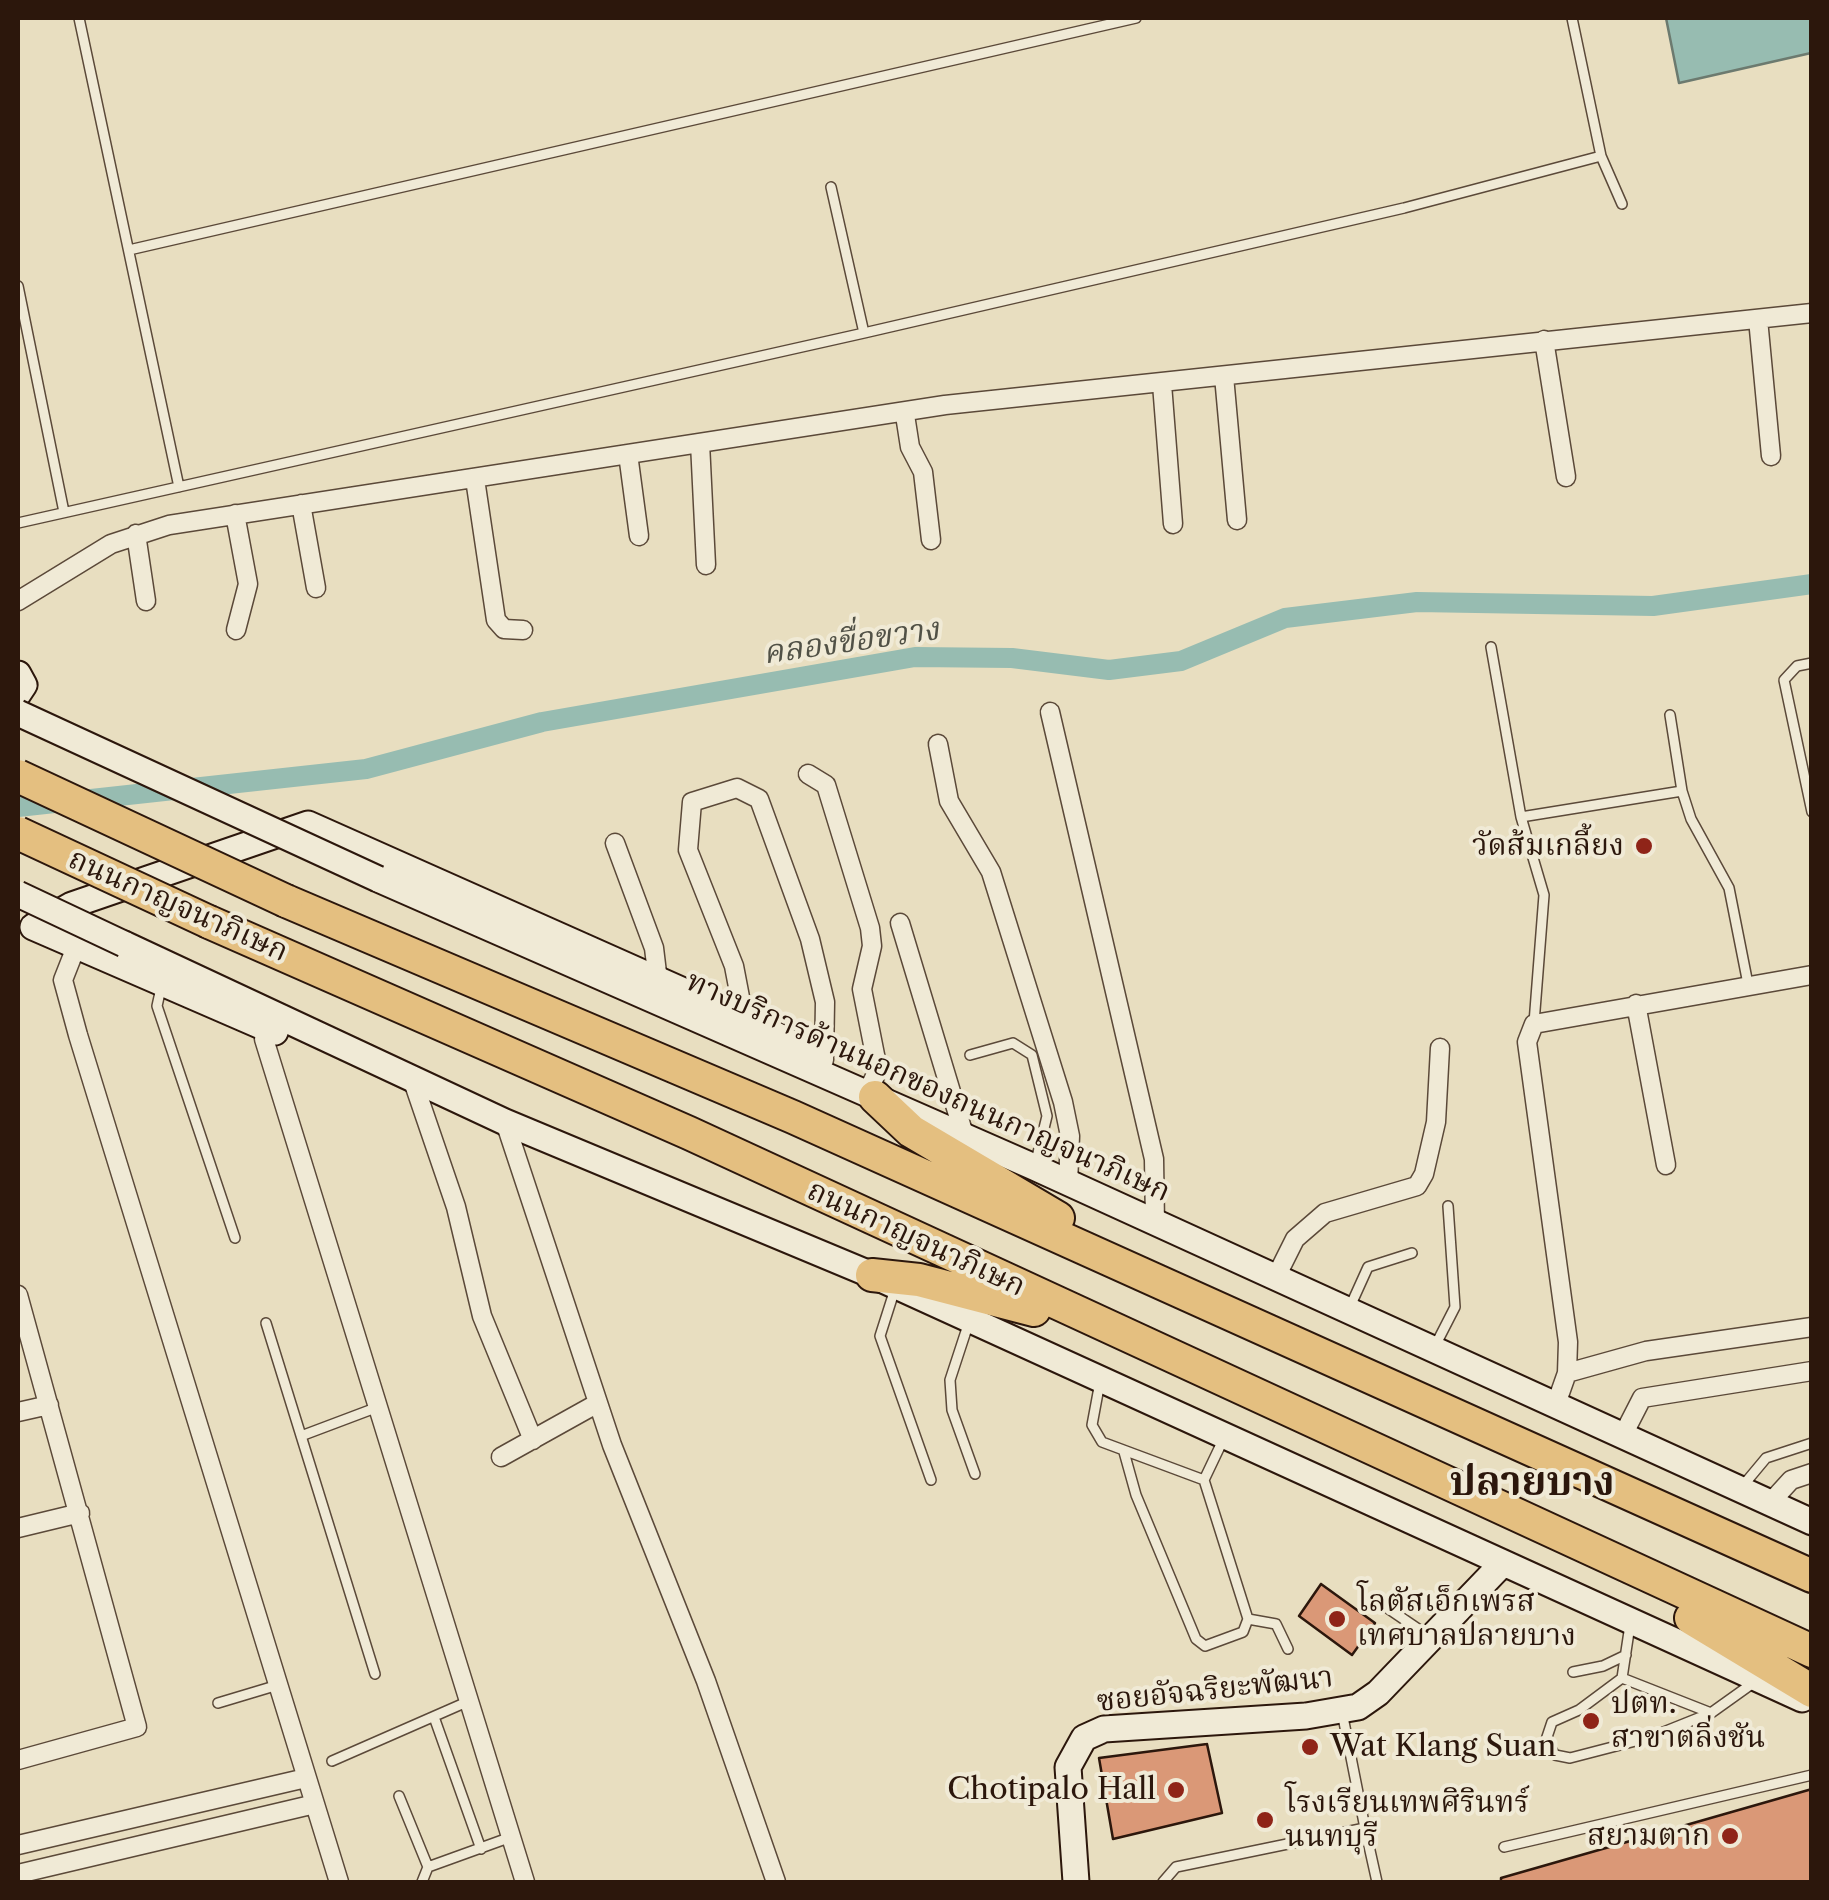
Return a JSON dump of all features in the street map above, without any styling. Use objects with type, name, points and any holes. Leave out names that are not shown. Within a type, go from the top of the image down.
[{"type":"highway","name":"ถนนกาญจนาภิเษก","points":[[18,776],[286,900],[1106,1256],[1804,1571]]},
{"type":"highway","name":"ถนนกาญจนาภิเษก","points":[[18,833],[209,922],[689,1133],[1812,1651]]},
{"type":"highway","points":[[862,1092],[911,1131],[1033,1200],[1106,1256]]},
{"type":"highway","points":[[884,1281],[950,1288],[1120,1334]]},
{"type":"highway","points":[[1578,1545],[1634,1586],[1764,1658],[1812,1690]]},
{"type":"main road","points":[[18,674],[24,685],[18,694]]},
{"type":"main road","name":"ทางบริการด้านนอกของถนนกาญจนาภิเษก","points":[[18,713],[378,879],[1034,1167],[1812,1522]]},
{"type":"main road","points":[[25,923],[308,824],[744,1018],[824,1060],[862,1092]]},
{"type":"main road","points":[[18,894],[505,1122],[884,1281],[1812,1703]]},
{"type":"main road","points":[[25,923],[267,1029],[415,1088],[462,1102]]},
{"type":"main road","name":"ซอยอัจฉริยะพัฒนา","points":[[1076,1882],[1068,1768],[1084,1738],[1104,1730],[1342,1712],[1378,1693],[1503,1563]]},
{"type":"street","points":[[18,601],[136,534],[236,514],[945,406],[1812,313]]},
{"type":"street","points":[[1758,319],[1772,456]]},
{"type":"street","points":[[1544,340],[1566,478]]},
{"type":"street","points":[[1224,376],[1237,520]]},
{"type":"street","points":[[1162,384],[1173,524]]},
{"type":"street","points":[[905,415],[910,447],[923,472],[931,540]]},
{"type":"street","points":[[700,444],[706,565]]},
{"type":"street","points":[[628,454],[638,536]]},
{"type":"street","points":[[475,479],[496,620],[504,630],[523,630]]},
{"type":"street","points":[[301,504],[316,588]]},
{"type":"street","points":[[236,514],[248,584],[236,630]]},
{"type":"street","points":[[136,534],[146,601]]},
{"type":"street","points":[[1050,712],[1154,1160],[1155,1224]]},
{"type":"street","points":[[938,744],[948,801],[990,872],[1063,1102],[1070,1136],[1068,1184]]},
{"type":"street","points":[[808,774],[826,785],[870,928],[872,946],[862,989],[878,1070],[862,1092]]},
{"type":"street","points":[[744,1018],[734,966],[688,850],[692,802],[737,788],[759,799],[810,939],[825,1002],[824,1060]]},
{"type":"street","points":[[616,843],[654,948],[658,981]]},
{"type":"street","points":[[900,923],[965,1138]]},
{"type":"street","points":[[76,947],[63,980],[78,1035],[339,1882]]},
{"type":"street","points":[[1555,1407],[1567,1373],[1565,1303],[1527,1042],[1534,1024],[1812,975]]},
{"type":"street","points":[[1636,1004],[1666,1165]]},
{"type":"street","points":[[267,1029],[264,1040],[524,1882]]},
{"type":"street","points":[[1275,1279],[1295,1240],[1325,1214],[1417,1186],[1424,1174],[1436,1122],[1440,1048]]},
{"type":"street","points":[[415,1088],[456,1207],[482,1316],[533,1440]]},
{"type":"street","points":[[505,1122],[598,1403],[706,1681],[776,1882]]},
{"type":"street","points":[[18,1295],[138,1728],[18,1760]]},
{"type":"street","points":[[1567,1373],[1646,1351],[1812,1328]]},
{"type":"street","points":[[1622,1437],[1642,1398],[1812,1371]]},
{"type":"street","points":[[501,1457],[598,1403]]},
{"type":"street","points":[[18,1412],[49,1405]]},
{"type":"street","points":[[1770,1503],[1792,1480],[1812,1474]]},
{"type":"street","points":[[18,1528],[80,1513]]},
{"type":"street","points":[[18,1845],[306,1778]]},
{"type":"street","points":[[18,1874],[315,1804]]},
{"type":"lane","points":[[79,18],[179,487]]},
{"type":"lane","points":[[128,250],[1136,18]]},
{"type":"lane","points":[[1572,18],[1602,156],[1622,204]]},
{"type":"lane","points":[[18,522],[864,334],[1404,208],[1602,156]]},
{"type":"lane","points":[[831,187],[864,334]]},
{"type":"lane","points":[[18,286],[64,512]]},
{"type":"lane","points":[[1490,647],[1521,817],[1544,895],[1534,1024]]},
{"type":"lane","points":[[1812,662],[1797,666],[1784,680],[1812,812]]},
{"type":"lane","points":[[1670,714],[1682,791],[1691,819],[1729,888],[1748,984]]},
{"type":"lane","points":[[1521,817],[1682,791]]},
{"type":"lane","points":[[162,985],[156,1006],[235,1238]]},
{"type":"lane","points":[[970,1055],[1013,1042],[1032,1055],[1047,1116],[1034,1167]]},
{"type":"lane","points":[[1433,1350],[1455,1307],[1448,1206]]},
{"type":"lane","points":[[1348,1312],[1368,1267],[1412,1253]]},
{"type":"lane","points":[[884,1281],[880,1336],[931,1480]]},
{"type":"lane","points":[[970,1320],[950,1380],[952,1410],[975,1474]]},
{"type":"lane","points":[[266,1323],[375,1674]]},
{"type":"lane","points":[[1101,1378],[1092,1425],[1095,1434],[1124,1452],[1204,1480]]},
{"type":"lane","points":[[301,1436],[378,1407]]},
{"type":"lane","points":[[1124,1452],[1136,1494],[1196,1639],[1210,1645],[1244,1632],[1248,1619],[1204,1480],[1225,1436]]},
{"type":"lane","points":[[1740,1490],[1766,1458],[1812,1443]]},
{"type":"lane","points":[[1380,1603],[1432,1638]]},
{"type":"lane","points":[[1248,1619],[1276,1624],[1288,1649]]},
{"type":"lane","points":[[1630,1622],[1622,1678],[1579,1710],[1552,1722],[1546,1740],[1550,1750],[1570,1758],[1651,1737],[1711,1713],[1757,1680]]},
{"type":"lane","points":[[1573,1672],[1603,1666],[1626,1655]]},
{"type":"lane","points":[[1622,1678],[1711,1713]]},
{"type":"lane","points":[[218,1703],[278,1686]]},
{"type":"lane","points":[[332,1761],[468,1702]]},
{"type":"lane","points":[[1342,1712],[1377,1882]]},
{"type":"lane","points":[[434,1717],[481,1850]]},
{"type":"lane","points":[[1504,1847],[1812,1776]]},
{"type":"lane","points":[[399,1796],[428,1866],[422,1882]]},
{"type":"lane","points":[[1163,1882],[1176,1867],[1364,1828]]},
{"type":"lane","points":[[428,1866],[510,1837]]},
{"type":"water","points":[[1666,18],[1811,18],[1811,53],[1679,83]]},
{"type":"building","name":"โลตัสเอ็กเพรส เทศบาลปลายบาง","points":[[1321,1584],[1375,1623],[1352,1655],[1299,1616]]},
{"type":"building","points":[[1207,1744],[1222,1813],[1113,1839],[1099,1758]]},
{"type":"building","name":"สยามตาก","points":[[1812,1789],[1812,1882],[1501,1882],[1501,1878]]},
{"type":"waterway","name":"คลองขื่อขวาง","points":[[18,807],[366,769],[542,722],[915,657],[1012,658],[1109,670],[1181,661],[1285,618],[1417,602],[1653,606],[1812,584]]},
{"type":"place","name":"วัดส้มเกลี้ยง","points":[[1644,846]]},
{"type":"place","name":"โลตัสเอ็กเพรส เทศบาลปลายบาง","points":[[1337,1619]]},
{"type":"place","name":"ปตท. สาขาตลิ่งชัน","points":[[1591,1721]]},
{"type":"place","name":"Wat Klang Suan","points":[[1310,1747]]},
{"type":"place","name":"Chotipalo Hall","points":[[1176,1790]]},
{"type":"place","name":"โรงเรียนเทพศิรินทร์ นนทบุรี","points":[[1265,1820]]},
{"type":"place","name":"สยามตาก","points":[[1730,1836]]},
{"type":"district","name":"ปลายบาง","points":[[1532,1483]]}]
